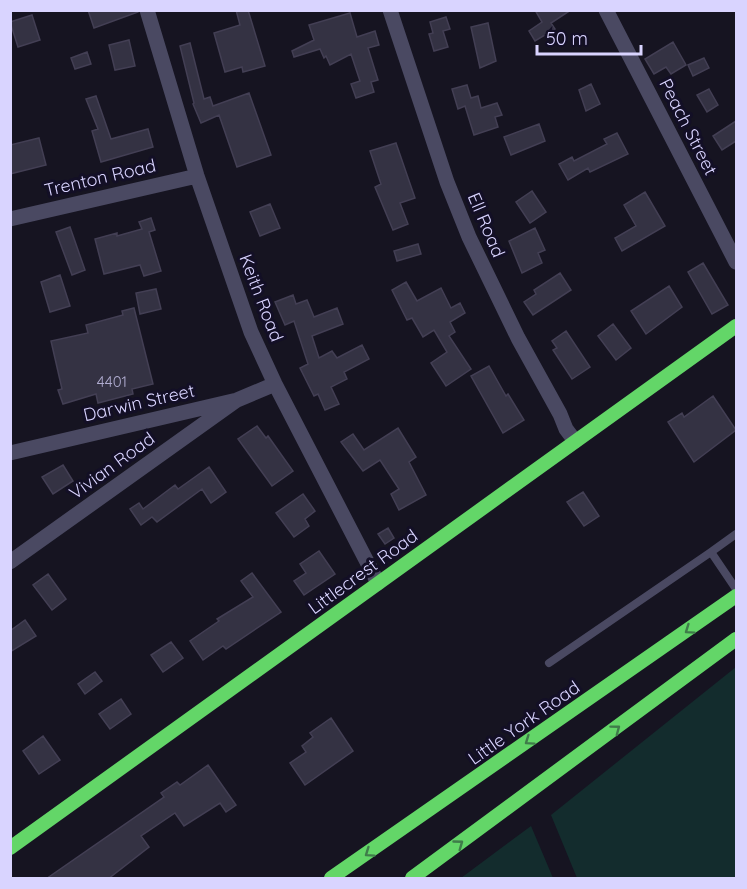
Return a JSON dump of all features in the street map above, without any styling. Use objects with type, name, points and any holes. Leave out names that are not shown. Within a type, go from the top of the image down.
[{"type":"main road","name":"Littlecrest Road","points":[[10,848],[736,326]]},
{"type":"main road","name":"Little York Road","points":[[332,879],[736,596]]},
{"type":"main road","points":[[412,879],[736,639]]},
{"type":"street","name":"Keith Road","points":[[147,10],[197,176],[251,332],[275,384],[378,583]]},
{"type":"street","name":"Ell Road","points":[[390,10],[447,182],[469,237],[518,338],[566,429],[575,441]]},
{"type":"street","name":"Peach Street","points":[[606,10],[736,262]]},
{"type":"street","name":"Trenton Road","points":[[10,219],[197,176]]},
{"type":"street","name":"Darwin Street","points":[[10,453],[237,400],[275,384]]},
{"type":"street","name":"Vivian Road","points":[[10,562],[237,400]]},
{"type":"lane","points":[[549,663],[736,534]]},
{"type":"lane","points":[[711,552],[736,589]]},
{"type":"green space","points":[[736,667],[736,878],[577,878],[551,815]]},
{"type":"green space","points":[[531,826],[553,878],[461,878]]},
{"type":"building","points":[[88,10],[138,10],[138,12],[94,28]]},
{"type":"building","points":[[236,10],[248,10],[265,66],[243,72],[242,67],[225,72],[214,33],[240,25]]},
{"type":"building","points":[[535,10],[571,10],[551,23],[555,29],[535,41],[529,31],[542,22]]},
{"type":"building","points":[[350,13],[357,37],[375,31],[379,45],[368,48],[378,80],[371,82],[374,92],[356,98],[351,84],[360,81],[351,54],[330,65],[320,49],[294,57],[292,51],[314,40],[309,25]]},
{"type":"building","points":[[32,15],[40,40],[18,47],[10,22]]},
{"type":"building","points":[[446,17],[450,29],[443,31],[448,47],[434,51],[429,34],[433,33],[430,22]]},
{"type":"building","points":[[488,23],[496,61],[480,68],[471,27]]},
{"type":"building","points":[[129,40],[135,66],[115,70],[109,45]]},
{"type":"building","points":[[673,42],[686,65],[671,74],[666,67],[654,74],[645,59]]},
{"type":"building","points":[[190,43],[204,99],[210,97],[213,106],[249,93],[271,155],[237,167],[219,115],[201,123],[193,104],[180,46]]},
{"type":"building","points":[[87,52],[91,64],[75,69],[71,58]]},
{"type":"building","points":[[704,58],[709,68],[693,76],[688,65]]},
{"type":"building","points":[[591,84],[600,104],[586,111],[579,90]]},
{"type":"building","points":[[467,85],[471,98],[478,96],[481,108],[497,103],[502,115],[495,117],[498,127],[474,135],[465,106],[458,109],[452,89]]},
{"type":"building","points":[[709,89],[718,105],[707,112],[697,95]]},
{"type":"building","points":[[96,96],[111,139],[148,129],[153,147],[101,162],[92,131],[98,129],[86,99]]},
{"type":"building","points":[[736,121],[736,141],[722,150],[713,136]]},
{"type":"building","points":[[539,124],[545,141],[511,155],[504,137]]},
{"type":"building","points":[[617,133],[628,154],[590,172],[588,168],[568,180],[559,164],[572,157],[574,161],[607,144],[604,139]]},
{"type":"building","points":[[39,138],[46,165],[10,174],[10,145]]},
{"type":"building","points":[[396,143],[415,198],[400,203],[408,224],[393,230],[375,187],[381,184],[370,151]]},
{"type":"building","points":[[532,191],[546,212],[530,223],[516,202]]},
{"type":"building","points":[[645,192],[665,226],[622,251],[615,238],[636,226],[624,205]]},
{"type":"building","points":[[270,204],[280,228],[260,236],[250,212]]},
{"type":"building","points":[[151,218],[155,230],[149,232],[161,271],[144,276],[140,265],[104,274],[95,239],[142,229],[139,222]]},
{"type":"building","points":[[70,227],[85,270],[72,275],[56,232]]},
{"type":"building","points":[[535,228],[545,250],[538,253],[542,263],[522,273],[509,241]]},
{"type":"building","points":[[418,244],[421,254],[397,261],[394,251]]},
{"type":"building","points":[[703,263],[728,305],[712,314],[688,272]]},
{"type":"building","points":[[560,273],[571,290],[533,315],[524,302],[536,294],[534,290]]},
{"type":"building","points":[[60,275],[70,306],[50,312],[41,282]]},
{"type":"building","points":[[406,282],[417,301],[441,288],[451,308],[460,303],[465,313],[450,322],[455,332],[449,336],[471,369],[446,386],[431,363],[447,352],[434,330],[423,337],[412,318],[407,320],[392,290]]},
{"type":"building","points":[[669,286],[682,307],[646,334],[631,311]]},
{"type":"building","points":[[156,289],[161,309],[140,314],[136,293]]},
{"type":"building","points":[[293,295],[296,304],[307,300],[314,317],[337,308],[343,324],[312,336],[319,358],[332,351],[337,358],[362,345],[369,359],[344,372],[347,379],[331,387],[339,404],[325,410],[318,394],[314,396],[300,368],[308,364],[294,321],[285,325],[275,302]]},
{"type":"building","points":[[134,308],[153,384],[132,389],[133,394],[98,403],[96,394],[63,404],[58,390],[62,389],[51,341],[88,333],[86,325],[123,315],[122,311]]},
{"type":"building","points":[[613,324],[631,348],[616,360],[598,336]]},
{"type":"building","points":[[566,331],[590,367],[572,379],[553,350],[557,348],[552,341]]},
{"type":"building","points":[[489,366],[506,396],[508,394],[524,420],[503,433],[471,376]]},
{"type":"building","points":[[713,396],[736,430],[694,462],[668,422],[682,413],[684,417]]},
{"type":"building","points":[[257,426],[266,438],[268,436],[293,471],[272,486],[238,439]]},
{"type":"building","points":[[398,428],[416,457],[409,462],[426,495],[399,510],[391,494],[399,489],[380,460],[363,471],[341,442],[353,434],[364,450]]},
{"type":"building","points":[[63,465],[73,481],[53,494],[42,477]]},
{"type":"building","points":[[209,467],[226,492],[211,503],[202,489],[157,522],[152,517],[141,525],[130,509],[139,503],[143,509],[175,485],[178,489]]},
{"type":"building","points":[[583,492],[599,516],[584,526],[567,502]]},
{"type":"building","points":[[303,494],[315,511],[305,519],[309,526],[294,537],[276,513]]},
{"type":"building","points":[[388,528],[394,538],[385,544],[378,534]]},
{"type":"building","points":[[319,551],[335,574],[304,595],[294,581],[306,573],[300,564]]},
{"type":"building","points":[[252,573],[281,612],[226,649],[223,646],[203,660],[190,641],[219,621],[217,619],[253,597],[241,581]]},
{"type":"building","points":[[48,574],[66,599],[52,610],[33,585]]},
{"type":"building","points":[[25,620],[36,636],[10,652],[10,631]]},
{"type":"building","points":[[171,642],[183,658],[163,672],[151,655]]},
{"type":"building","points":[[95,672],[102,681],[85,694],[78,684]]},
{"type":"building","points":[[121,699],[131,714],[110,729],[99,714]]},
{"type":"building","points":[[331,718],[353,751],[305,785],[290,763],[306,752],[302,746],[313,737],[310,733]]},
{"type":"building","points":[[43,736],[60,760],[39,774],[23,751]]},
{"type":"building","points":[[208,765],[236,805],[226,812],[220,803],[184,826],[175,813],[141,836],[149,847],[108,879],[46,879],[164,797],[161,793],[177,782],[180,785]]},
{"type":"traffic: fast","points":[[10,848],[736,326]]},
{"type":"traffic: fast","points":[[331,878],[736,596]]},
{"type":"traffic: fast","points":[[412,878],[736,639]]}]
